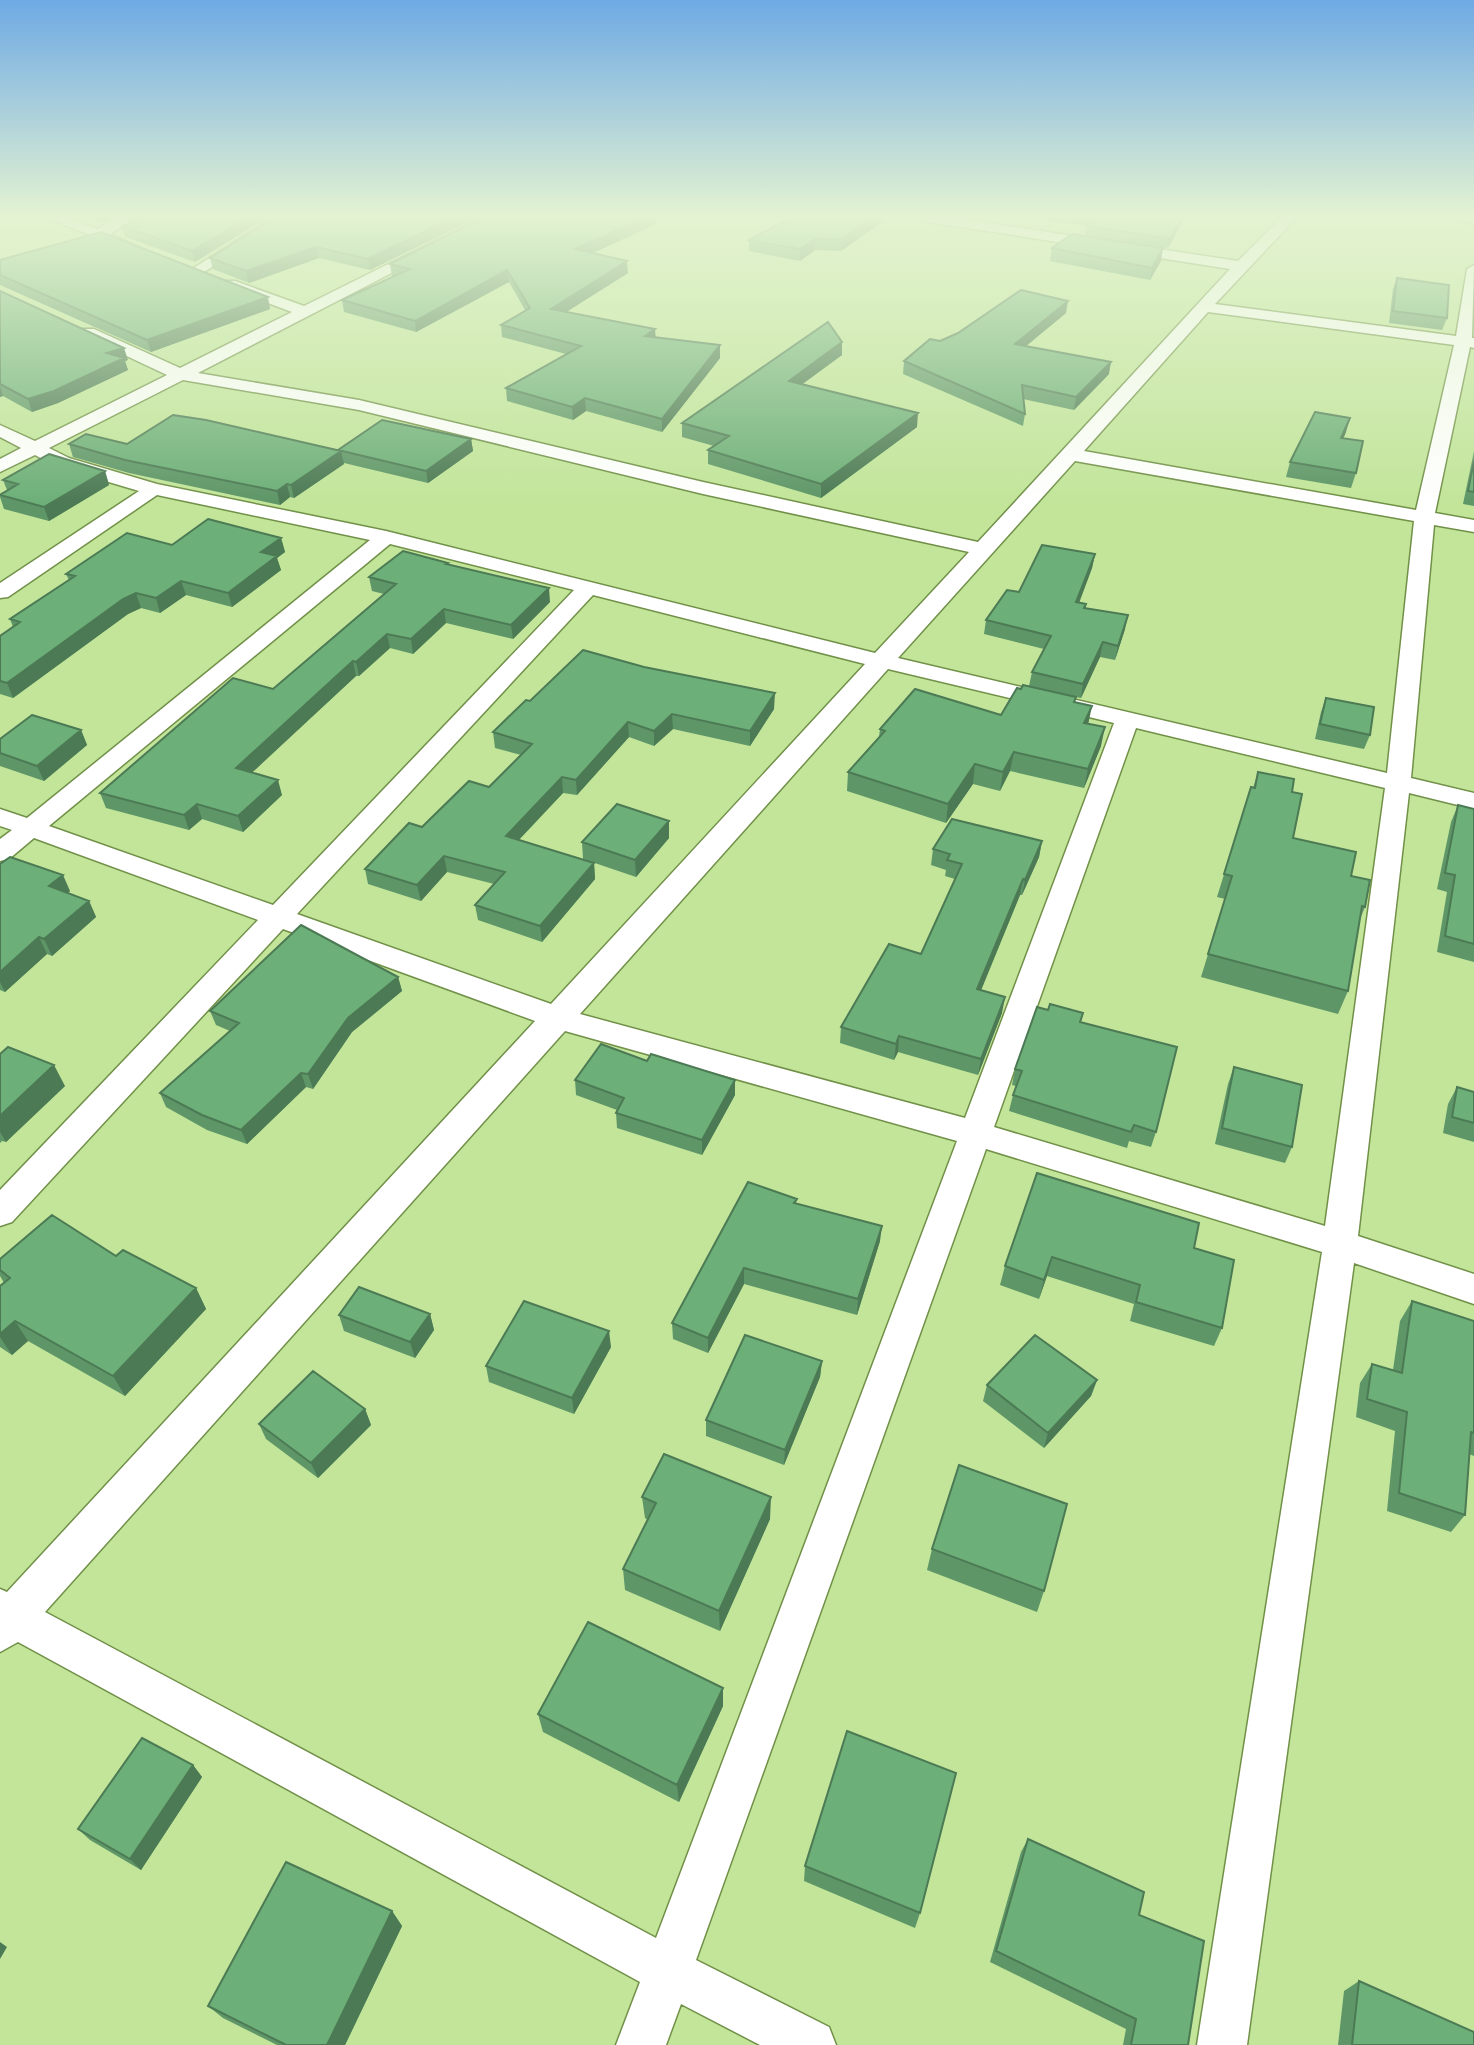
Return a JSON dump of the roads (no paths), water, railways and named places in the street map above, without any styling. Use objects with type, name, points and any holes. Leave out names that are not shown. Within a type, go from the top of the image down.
[{"type":"street","points":[[0,466],[304,312]]},
{"type":"street","points":[[811,2045],[4,1619],[557,1018],[1198,312]]},
{"type":"street","points":[[1244,312],[1469,342]]},
{"type":"street","points":[[1223,2045],[1340,1244],[1398,783],[1425,534],[1424,517],[1469,342],[1471,312]]},
{"type":"street","points":[[72,325],[181,375],[359,405],[703,488],[984,549]]},
{"type":"street","points":[[0,430],[62,462],[154,489],[386,537],[881,661],[1474,802]]},
{"type":"street","points":[[1069,454],[1474,526]]},
{"type":"street","points":[[0,592],[154,489]]},
{"type":"street","points":[[0,853],[386,537]]},
{"type":"street","points":[[0,1213],[588,588]]},
{"type":"street","points":[[642,2045],[1128,720]]},
{"type":"street","points":[[0,817],[557,1018],[977,1134],[1340,1244],[1474,1289]]}]
